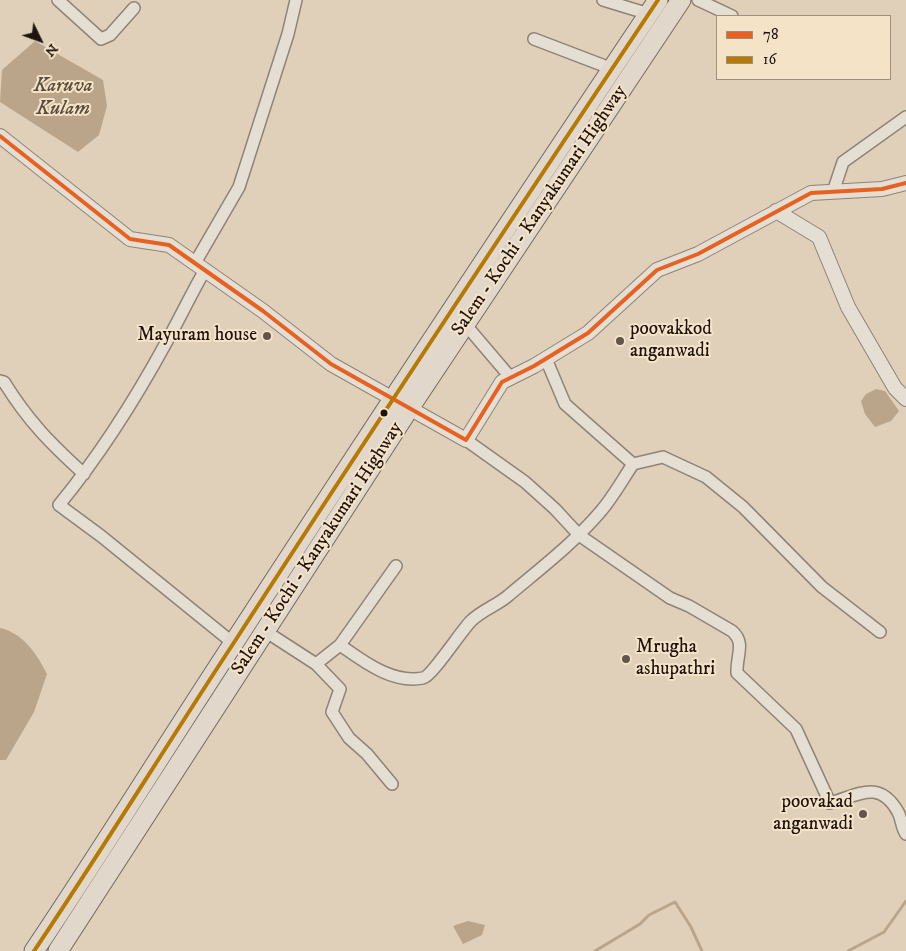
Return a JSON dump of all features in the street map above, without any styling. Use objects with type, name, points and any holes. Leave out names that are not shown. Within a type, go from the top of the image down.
[{"type":"highway","name":"Salem - Kochi - Kanyakumari Highway","points":[[58,951],[410,407],[681,0]]},
{"type":"highway","name":"Salem - Kochi - Kanyakumari Highway","points":[[34,951],[393,398],[551,163],[610,68],[653,7]]},
{"type":"street","points":[[58,0],[101,39],[110,35],[134,8]]},
{"type":"street","points":[[233,643],[101,536],[59,505],[84,474],[167,341],[239,187],[288,34],[296,0]]},
{"type":"street","points":[[602,0],[653,7]]},
{"type":"street","points":[[698,0],[730,15]]},
{"type":"street","points":[[534,39],[610,68]]},
{"type":"street","points":[[833,192],[843,162],[906,117]]},
{"type":"street","points":[[0,136],[130,239],[169,245],[263,311],[331,364],[466,440],[525,482],[555,509],[579,535],[670,598],[689,606],[732,631],[738,636],[741,644],[738,673],[796,729],[830,803],[862,791],[870,790],[881,794],[899,814],[901,826],[906,834]]},
{"type":"street","points":[[466,440],[502,382],[546,359],[588,333],[657,270],[698,254],[776,210],[811,193],[882,189],[906,183]]},
{"type":"street","points":[[776,210],[819,237],[848,307],[895,388],[906,399]]},
{"type":"street","points":[[465,324],[511,378]]},
{"type":"street","points":[[546,359],[565,404],[633,464]]},
{"type":"street","points":[[0,381],[4,382],[21,410],[45,439],[84,474]]},
{"type":"street","points":[[340,645],[370,666],[398,677],[424,678],[473,619],[505,598],[579,535],[603,510],[633,464],[663,457],[706,477],[743,507],[822,587],[880,632]]},
{"type":"street","points":[[316,664],[340,645],[396,566]]},
{"type":"street","points":[[265,631],[316,664],[340,689],[332,712],[350,738],[368,754],[392,784]]},
{"type":"water","name":"Karuva Kulam","points":[[35,41],[103,80],[107,106],[99,135],[78,152],[0,102],[2,70]]},
{"type":"water","points":[[876,389],[885,391],[899,411],[891,421],[875,427],[865,414],[861,401],[866,394]]},
{"type":"water","points":[[0,628],[16,634],[22,639],[39,659],[47,674],[34,712],[6,760],[0,760]]},
{"type":"water","points":[[468,921],[485,925],[482,935],[463,944],[453,926]]},
{"type":"waterway","points":[[848,951],[884,932],[906,901]]},
{"type":"waterway","points":[[595,951],[640,924],[649,915],[675,902],[691,927],[702,951]]},
{"type":"transit line","name":"16","points":[[34,951],[338,482],[658,0]]},
{"type":"transit line","name":"78","points":[[0,136],[130,239],[169,245],[263,311],[331,364],[466,440],[502,382],[534,366],[588,333],[657,270],[698,254],[811,193],[882,189],[906,183]]},
{"type":"place","name":"Mayuram house","points":[[267,336]]},
{"type":"place","name":"poovakkod anganwadi","points":[[620,341]]},
{"type":"place","name":"Mrugha ashupathri","points":[[626,659]]},
{"type":"place","name":"poovakad anganwadi","points":[[863,814]]}]
